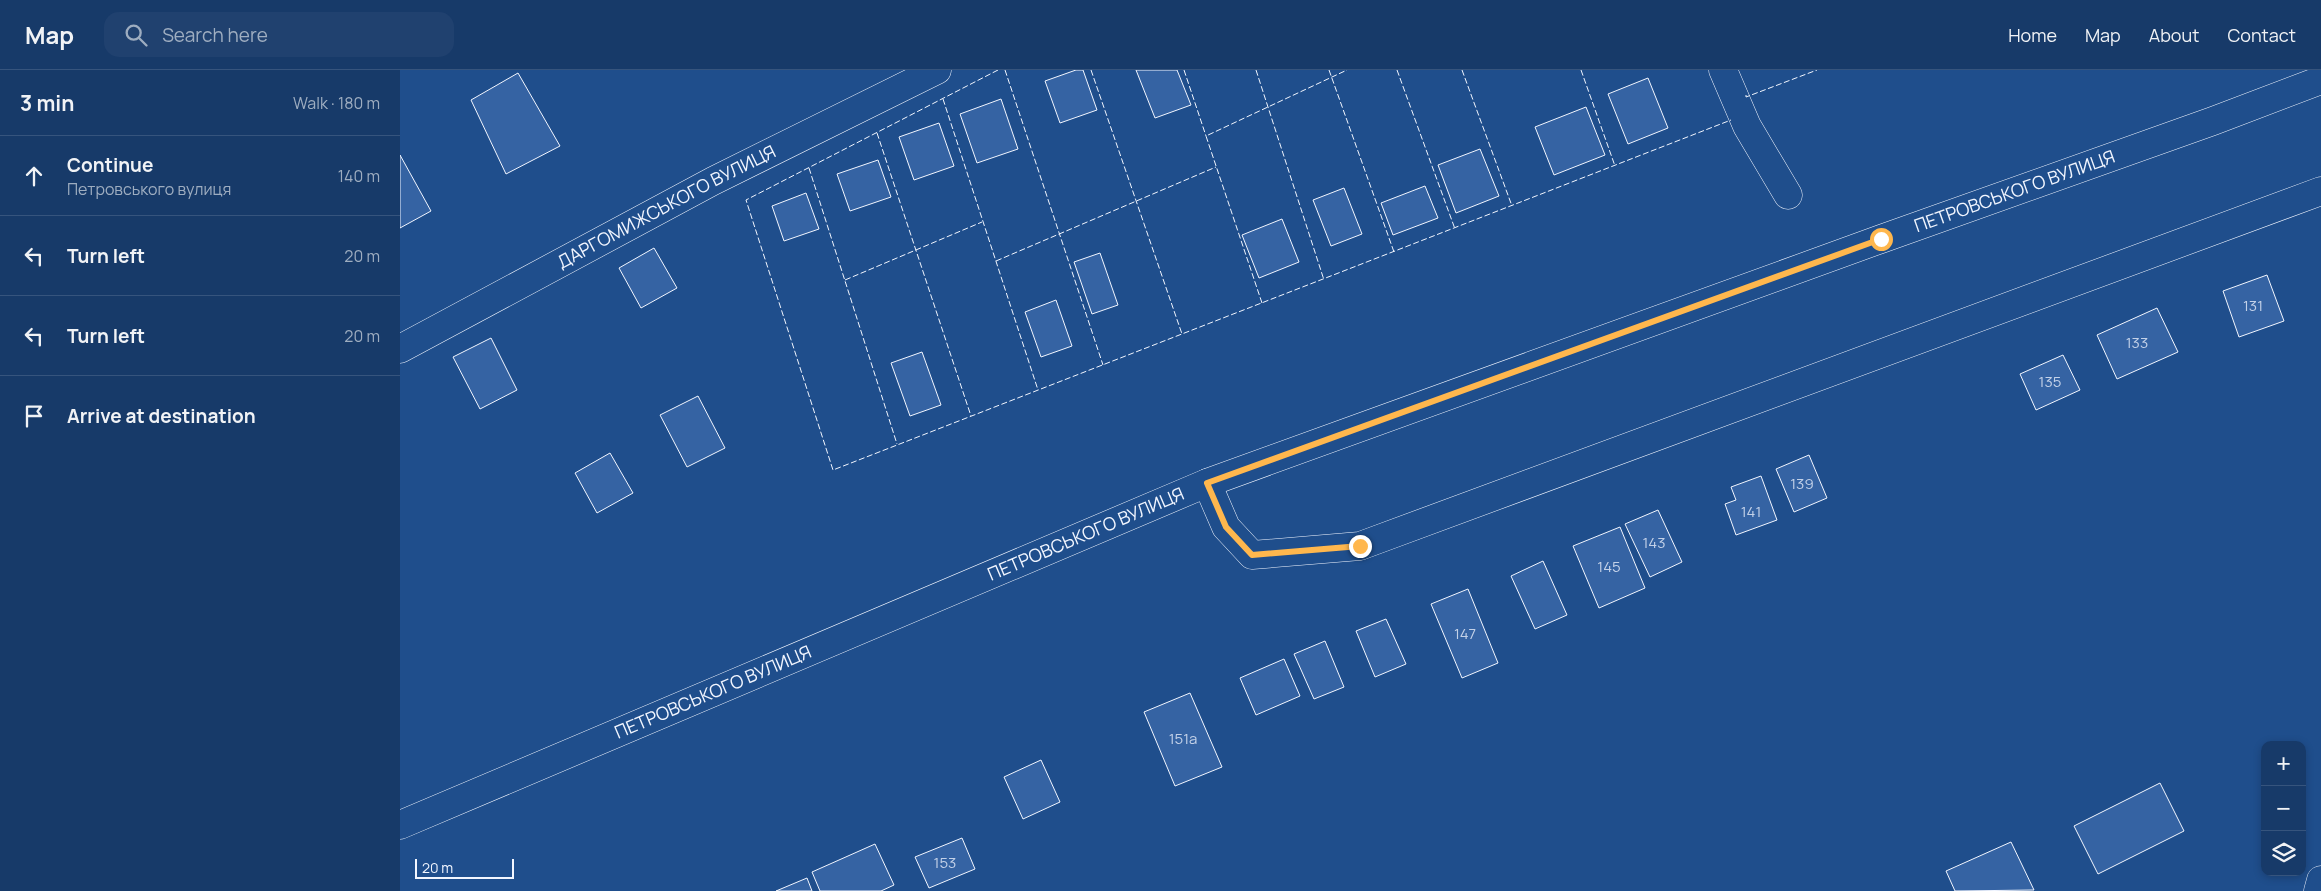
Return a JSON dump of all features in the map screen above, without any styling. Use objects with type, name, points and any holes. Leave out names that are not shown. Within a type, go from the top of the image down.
[{"type":"main road","name":"ДАРГОМИЖСЬКОГО ВУЛИЦЯ","points":[[400,349],[713,181],[937,70]]},
{"type":"main road","points":[[1723,70],[1746,126],[1788,195]]},
{"type":"main road","name":"ПЕТРОВСЬКОГО ВУЛИЦЯ","points":[[400,825],[1207,483],[1881,239],[2214,121],[2321,80]]},
{"type":"main road","points":[[1207,483],[1226,527],[1252,555],[1360,546],[2321,191]]},
{"type":"main road","points":[[2318,891],[2321,880]]},
{"type":"building","points":[[1076,70],[1083,70],[1097,110],[1060,123],[1045,81]]},
{"type":"building","points":[[1136,70],[1177,70],[1191,105],[1155,118]]},
{"type":"building","points":[[518,73],[560,146],[506,174],[471,100]]},
{"type":"building","points":[[1648,78],[1668,128],[1628,144],[1608,94]]},
{"type":"building","points":[[1001,99],[1018,149],[977,163],[960,114]]},
{"type":"building","points":[[1586,107],[1605,155],[1554,175],[1535,127]]},
{"type":"building","points":[[939,123],[954,166],[914,180],[899,137]]},
{"type":"building","points":[[1480,149],[1499,196],[1456,213],[1438,165]]},
{"type":"building","points":[[400,155],[431,211],[400,228]]},
{"type":"building","points":[[878,160],[891,197],[850,211],[837,174]]},
{"type":"building","points":[[1425,186],[1438,218],[1393,235],[1381,203]]},
{"type":"building","points":[[1344,188],[1362,234],[1331,246],[1313,200]]},
{"type":"building","points":[[806,193],[819,229],[784,241],[772,206]]},
{"type":"building","points":[[1282,219],[1299,262],[1259,278],[1242,235]]},
{"type":"building","points":[[654,248],[677,288],[641,308],[619,268]]},
{"type":"building","points":[[1100,253],[1118,305],[1092,314],[1074,262]]},
{"type":"building","points":[[2267,275],[2284,321],[2239,337],[2223,291]]},
{"type":"building","points":[[1056,300],[1072,346],[1041,357],[1025,312]]},
{"type":"building","points":[[2157,308],[2178,352],[2117,379],[2097,335]]},
{"type":"building","points":[[491,338],[517,390],[480,409],[453,357]]},
{"type":"building","points":[[922,352],[941,405],[910,416],[891,363]]},
{"type":"building","points":[[2063,355],[2080,390],[2036,410],[2020,374]]},
{"type":"building","points":[[698,396],[725,448],[687,467],[660,415]]},
{"type":"building","points":[[610,453],[633,493],[597,513],[575,473]]},
{"type":"building","points":[[1809,455],[1827,498],[1794,512],[1776,469]]},
{"type":"building","points":[[1761,476],[1777,520],[1736,535],[1725,504],[1736,500],[1731,487]]},
{"type":"building","points":[[1658,510],[1682,562],[1650,577],[1625,524]]},
{"type":"building","points":[[1620,527],[1645,588],[1599,608],[1573,546]]},
{"type":"building","points":[[1543,561],[1567,615],[1535,629],[1511,576]]},
{"type":"building","points":[[1468,589],[1498,663],[1462,678],[1431,604]]},
{"type":"building","points":[[1386,619],[1406,664],[1375,677],[1356,631]]},
{"type":"building","points":[[1325,641],[1344,687],[1314,699],[1294,654]]},
{"type":"building","points":[[1284,659],[1300,696],[1256,715],[1240,678]]},
{"type":"building","points":[[1190,693],[1222,767],[1175,786],[1144,712]]},
{"type":"building","points":[[1041,760],[1060,802],[1023,819],[1004,777]]},
{"type":"building","points":[[2160,783],[2184,831],[2098,874],[2074,826]]},
{"type":"building","points":[[962,838],[975,869],[929,888],[915,857]]},
{"type":"building","points":[[2011,842],[2034,890],[1955,891],[1946,871]]},
{"type":"building","points":[[875,844],[894,885],[881,891],[820,891],[812,872]]},
{"type":"building","points":[[807,878],[812,891],[776,891]]},
{"type":"fence","points":[[998,70],[746,200],[833,470],[1731,120]]},
{"type":"fence","points":[[1005,70],[1103,365]]},
{"type":"fence","points":[[1091,70],[1182,334]]},
{"type":"fence","points":[[1184,70],[1206,136]]},
{"type":"fence","points":[[1256,70],[1324,280]]},
{"type":"fence","points":[[1329,70],[1394,252]]},
{"type":"fence","points":[[1262,303],[1206,136],[1347,70]]},
{"type":"fence","points":[[1397,70],[1455,229]]},
{"type":"fence","points":[[1462,70],[1512,206]]},
{"type":"fence","points":[[1581,70],[1615,166]]},
{"type":"fence","points":[[1746,95],[1746,97],[1817,70]]},
{"type":"fence","points":[[943,99],[1038,390]]},
{"type":"fence","points":[[877,133],[971,416]]},
{"type":"fence","points":[[996,261],[1216,167]]},
{"type":"fence","points":[[809,168],[897,444]]},
{"type":"fence","points":[[845,280],[982,222]]},
{"type":"route","points":[[1360,546],[1252,555],[1226,527],[1207,483],[1881,239]]}]
